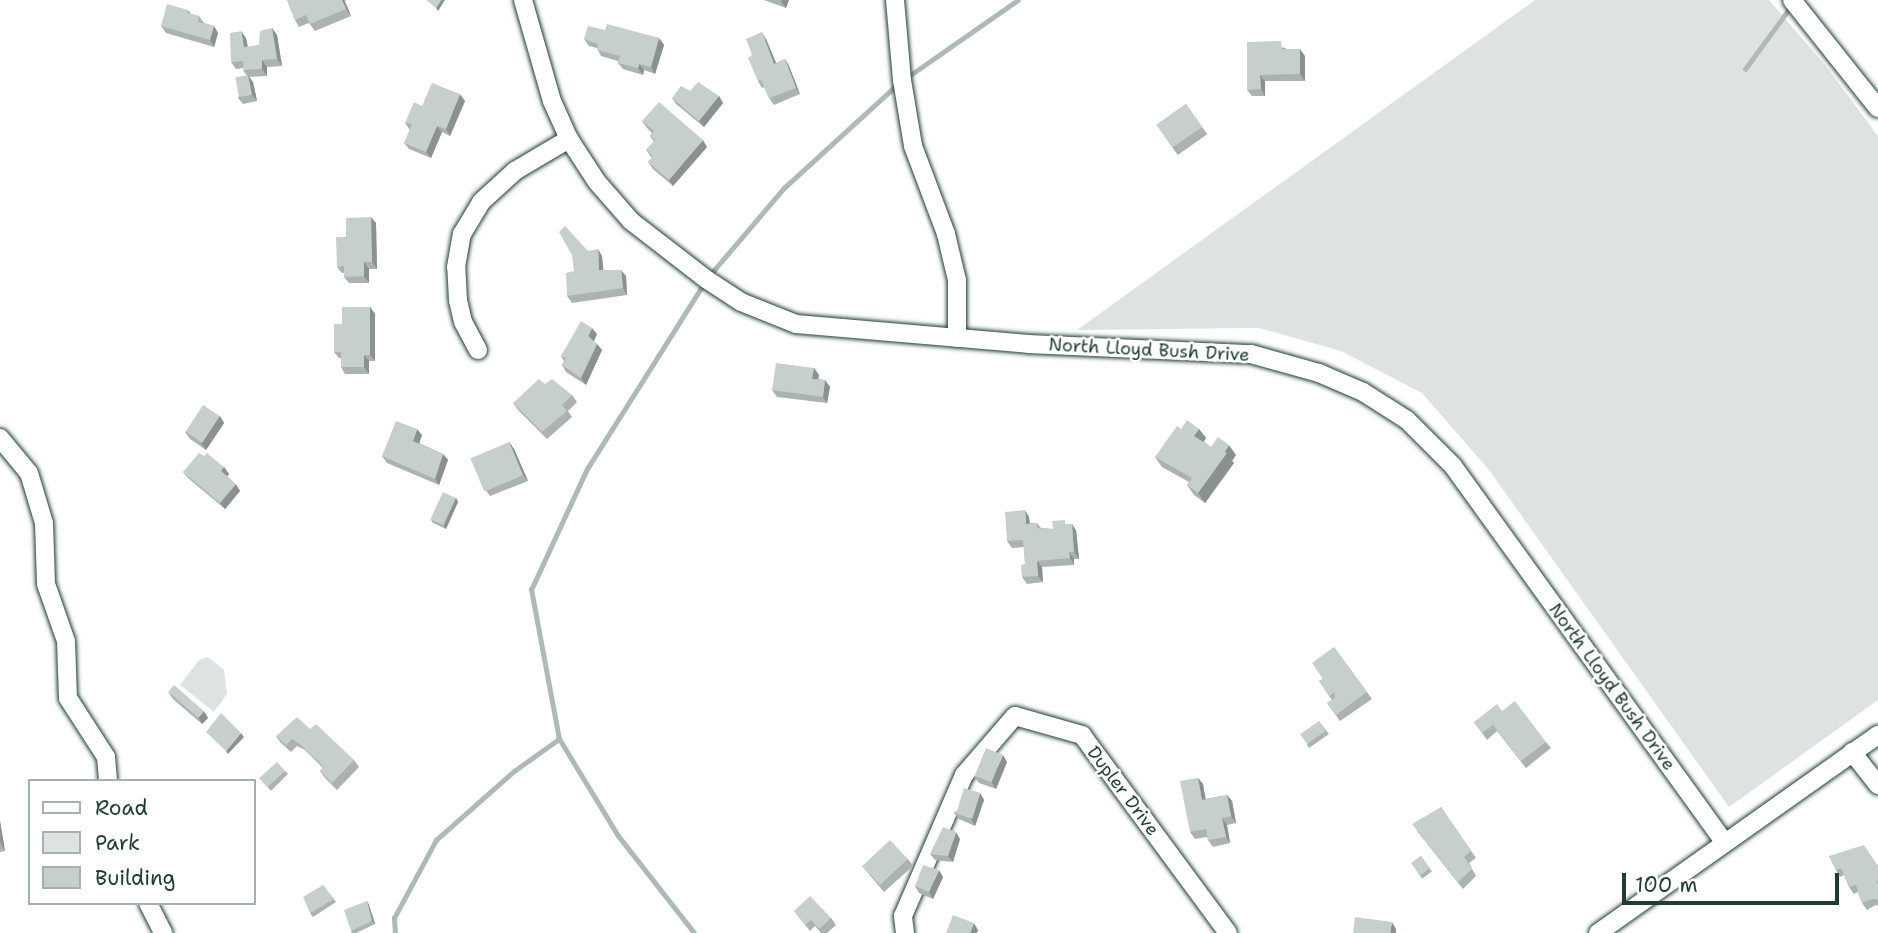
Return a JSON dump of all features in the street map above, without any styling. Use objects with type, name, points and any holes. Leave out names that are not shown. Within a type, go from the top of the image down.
[{"type":"street","name":"North Lloyd Bush Drive","points":[[523,0],[552,101],[569,139],[597,182],[631,221],[706,279],[741,302],[796,324],[957,338],[1251,354],[1319,373],[1363,393],[1407,420],[1453,466],[1724,842]]},
{"type":"street","points":[[895,0],[902,80],[914,146],[946,234],[957,280],[957,338]]},
{"type":"street","points":[[1793,0],[1878,108]]},
{"type":"street","points":[[478,350],[463,322],[458,300],[456,267],[462,234],[481,202],[515,171],[569,139]]},
{"type":"street","points":[[0,438],[29,473],[44,523],[46,584],[66,640],[68,698],[106,757],[108,779]]},
{"type":"street","name":"Dupler Drive","points":[[905,933],[903,916],[964,775],[1015,716],[1082,736],[1228,933]]},
{"type":"street","points":[[1598,933],[1878,736]]},
{"type":"street","points":[[1852,752],[1878,785]]},
{"type":"street","points":[[149,905],[163,933]]},
{"type":"green space","points":[[1535,0],[1769,0],[1825,65],[1878,136],[1878,700],[1729,807],[1489,470],[1422,393],[1341,351],[1259,328],[1077,330]]},
{"type":"green space","points":[[208,657],[224,670],[227,694],[214,712],[180,685],[199,660]]},
{"type":"building","points":[[287,0],[342,0],[346,9],[310,24],[306,15],[295,20]]},
{"type":"building","points":[[426,0],[441,0],[436,8]]},
{"type":"building","points":[[167,4],[188,10],[187,13],[199,16],[198,22],[214,26],[210,40],[161,26]]},
{"type":"building","points":[[607,24],[659,38],[651,67],[639,64],[638,68],[618,63],[620,56],[597,50],[598,44],[584,39],[588,26],[605,30]]},
{"type":"building","points":[[272,28],[277,59],[262,60],[262,69],[243,70],[243,61],[231,62],[230,33],[241,31],[244,47],[259,45],[260,31]]},
{"type":"building","points":[[762,32],[774,64],[785,59],[796,88],[769,98],[748,58],[752,55],[746,39]]},
{"type":"building","points":[[1281,41],[1282,49],[1300,49],[1300,74],[1260,75],[1261,89],[1247,90],[1247,42]]},
{"type":"building","points":[[248,75],[252,95],[239,97],[235,77]]},
{"type":"building","points":[[698,82],[719,96],[699,121],[672,98],[681,86],[690,91]]},
{"type":"building","points":[[432,83],[460,94],[446,129],[437,126],[426,152],[404,143],[412,124],[405,123],[414,102],[422,106]]},
{"type":"building","points":[[659,102],[703,140],[669,180],[648,162],[653,156],[646,150],[655,140],[650,136],[654,131],[642,121]]},
{"type":"building","points":[[1186,104],[1202,127],[1173,148],[1157,125]]},
{"type":"building","points":[[371,217],[372,262],[364,262],[364,276],[344,277],[344,266],[337,267],[336,237],[346,237],[346,218]]},
{"type":"building","points":[[565,226],[588,251],[598,249],[599,270],[621,270],[623,288],[567,296],[566,273],[574,271],[572,255],[559,232]]},
{"type":"building","points":[[342,307],[370,307],[370,355],[364,355],[364,367],[341,367],[341,352],[334,352],[334,324],[342,324]]},
{"type":"building","points":[[581,321],[592,328],[588,336],[597,344],[581,378],[562,365],[566,358],[561,356]]},
{"type":"building","points":[[776,363],[814,368],[812,379],[825,380],[823,397],[772,390]]},
{"type":"building","points":[[539,379],[545,384],[552,379],[572,395],[562,405],[567,411],[542,432],[513,403]]},
{"type":"building","points":[[203,405],[220,416],[202,443],[186,432]]},
{"type":"building","points":[[1187,420],[1199,429],[1194,436],[1211,447],[1218,437],[1229,445],[1224,452],[1227,453],[1198,493],[1187,485],[1192,478],[1155,457],[1177,426],[1181,429]]},
{"type":"building","points":[[396,421],[417,429],[413,441],[443,454],[435,479],[382,456]]},
{"type":"building","points":[[509,442],[523,475],[484,492],[470,458]]},
{"type":"building","points":[[199,453],[204,456],[207,453],[224,467],[221,471],[236,484],[220,503],[183,472]]},
{"type":"building","points":[[443,492],[456,498],[443,525],[430,519]]},
{"type":"building","points":[[1025,510],[1026,524],[1037,523],[1037,528],[1053,529],[1052,521],[1065,520],[1065,524],[1072,524],[1074,552],[1069,552],[1070,558],[1037,561],[1038,576],[1022,577],[1021,565],[1025,564],[1023,540],[1007,541],[1005,512]]},
{"type":"building","points":[[1334,647],[1367,692],[1336,715],[1327,703],[1335,698],[1334,692],[1330,696],[1319,681],[1323,679],[1312,663]]},
{"type":"building","points":[[174,685],[204,711],[198,718],[168,692]]},
{"type":"building","points":[[1515,701],[1546,742],[1521,761],[1493,725],[1482,733],[1474,722],[1497,704],[1502,711]]},
{"type":"building","points":[[221,713],[241,733],[226,751],[206,732]]},
{"type":"building","points":[[297,717],[310,729],[316,724],[354,760],[332,783],[320,771],[324,767],[300,744],[292,739],[286,745],[276,736]]},
{"type":"building","points":[[1319,721],[1326,731],[1307,744],[1300,734]]},
{"type":"building","points":[[986,748],[1003,755],[991,783],[975,776]]},
{"type":"building","points":[[277,762],[285,771],[267,787],[259,778]]},
{"type":"building","points":[[1198,778],[1202,800],[1227,795],[1231,816],[1222,818],[1226,837],[1208,840],[1206,829],[1190,832],[1180,781]]},
{"type":"building","points":[[964,788],[980,793],[972,819],[956,814]]},
{"type":"building","points":[[1441,807],[1471,851],[1464,857],[1472,869],[1458,882],[1412,824]]},
{"type":"building","points":[[943,827],[956,832],[948,856],[930,854]]},
{"type":"building","points":[[890,840],[908,859],[880,885],[862,866]]},
{"type":"building","points":[[1864,845],[1878,866],[1878,900],[1862,903],[1856,885],[1849,887],[1841,868],[1836,870],[1829,856]]},
{"type":"building","points":[[1421,856],[1430,868],[1420,875],[1411,863]]},
{"type":"building","points":[[923,865],[939,870],[929,892],[915,886]]},
{"type":"building","points":[[323,885],[334,899],[310,913],[303,897]]},
{"type":"building","points":[[810,896],[831,918],[819,929],[811,920],[805,925],[794,911]]},
{"type":"building","points":[[367,901],[372,921],[351,931],[344,910]]},
{"type":"building","points":[[953,915],[974,923],[970,933],[946,933]]},
{"type":"building","points":[[1355,917],[1392,922],[1390,933],[1353,933]]},
{"type":"waterway","points":[[906,78],[1018,0]]},
{"type":"waterway","points":[[1745,69],[1792,5]]},
{"type":"waterway","points":[[709,276],[784,188],[899,83]]},
{"type":"waterway","points":[[694,933],[618,836],[559,739],[531,590],[587,469],[704,283]]},
{"type":"waterway","points":[[395,933],[394,918],[436,840],[514,771],[559,739]]}]
